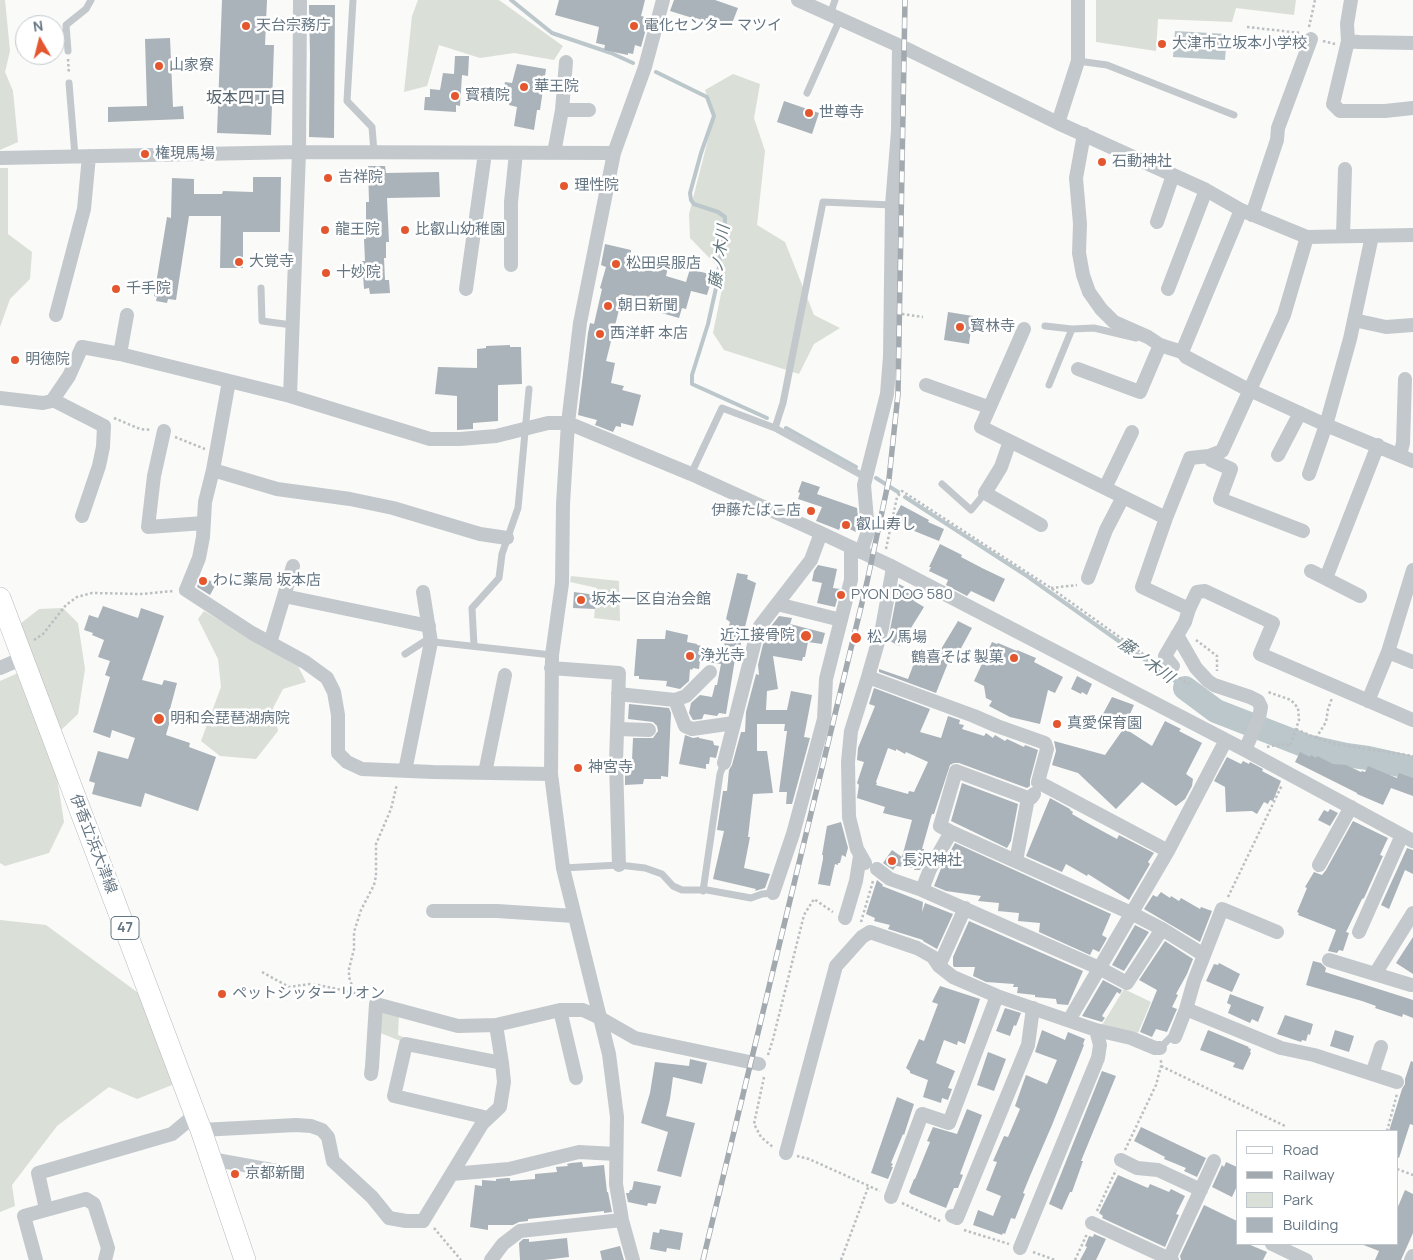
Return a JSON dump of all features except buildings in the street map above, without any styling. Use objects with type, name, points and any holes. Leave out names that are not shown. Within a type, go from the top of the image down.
[{"type":"main road","name":"伊香立浜大津線","points":[[0,598],[9,660],[198,1122],[245,1260]]},
{"type":"street","points":[[290,396],[298,152],[300,0]]},
{"type":"street","points":[[633,1260],[622,1220],[616,1184],[617,1117],[609,1054],[563,868],[551,774],[551,661],[562,583],[563,504],[568,423],[580,323],[614,153],[645,67],[663,0]]},
{"type":"street","points":[[798,0],[899,46],[1058,123],[1206,190],[1246,212],[1307,237],[1413,235]]},
{"type":"street","points":[[1058,123],[1078,61],[1078,0]]},
{"type":"street","points":[[1351,0],[1347,24],[1348,41],[1333,104],[1340,111],[1385,111],[1413,108]]},
{"type":"street","points":[[1182,352],[1277,140],[1278,128],[1310,36]]},
{"type":"street","points":[[1348,41],[1413,43]]},
{"type":"street","points":[[772,893],[793,834],[824,719],[826,679],[851,580],[856,549],[868,531],[865,477],[888,394],[892,205],[898,131],[899,46]]},
{"type":"street","points":[[554,153],[562,110],[566,62]]},
{"type":"street","points":[[562,110],[589,110]]},
{"type":"street","points":[[1084,134],[1076,178],[1080,224],[1079,253],[1083,275],[1089,292],[1096,303],[1114,322],[1182,352],[1194,362],[1300,413],[1413,461]]},
{"type":"street","points":[[0,158],[298,152],[614,153]]},
{"type":"street","points":[[466,289],[485,153]]},
{"type":"street","points":[[511,265],[511,202],[516,153]]},
{"type":"street","points":[[56,315],[84,209],[82,156]]},
{"type":"street","points":[[1343,236],[1345,169]]},
{"type":"street","points":[[1157,222],[1173,175]]},
{"type":"street","points":[[1168,289],[1206,190]]},
{"type":"street","points":[[1308,474],[1326,425],[1350,339],[1372,236]]},
{"type":"street","points":[[1189,609],[1142,588],[1166,518],[1190,458],[1209,456],[1222,451],[1249,388],[1284,315],[1307,237]]},
{"type":"street","points":[[120,354],[127,315]]},
{"type":"street","points":[[1354,320],[1386,327],[1413,325]]},
{"type":"street","points":[[1024,329],[988,407],[981,427],[1166,518]]},
{"type":"street","points":[[1078,369],[1140,392],[1158,343]]},
{"type":"street","points":[[0,398],[43,403],[53,400],[69,376],[82,347],[120,354],[290,396],[430,439],[460,440],[496,436],[548,423],[568,423],[691,474],[856,549],[1226,740],[1407,838],[1359,932]]},
{"type":"street","points":[[1400,455],[1403,443],[1403,379]]},
{"type":"street","points":[[229,381],[213,470],[205,502],[204,537],[199,558],[186,590],[270,643],[305,662],[327,678],[334,692],[338,715],[338,753],[346,762],[362,768],[402,771],[551,774]]},
{"type":"street","points":[[926,385],[988,407]]},
{"type":"street","points":[[53,400],[104,426],[103,448],[99,466],[82,516]]},
{"type":"street","points":[[1278,455],[1300,413]]},
{"type":"street","points":[[164,431],[154,476],[148,527],[204,523]]},
{"type":"street","points":[[1105,488],[1132,432]]},
{"type":"street","points":[[1010,441],[1001,467],[985,493],[1041,525]]},
{"type":"street","points":[[1326,578],[1378,445]]},
{"type":"street","points":[[1209,456],[1211,460],[1232,469],[1220,499],[1303,531]]},
{"type":"street","points":[[213,470],[277,489],[350,498],[394,508],[480,534],[507,538]]},
{"type":"street","points":[[1088,578],[1106,530],[1122,496]]},
{"type":"street","points":[[724,764],[760,626],[811,560],[822,533]]},
{"type":"street","points":[[888,565],[882,628],[851,731],[848,762],[849,817],[857,849],[867,862],[890,879],[965,908],[1099,968],[1127,984],[1162,929]]},
{"type":"street","points":[[270,643],[293,566]]},
{"type":"street","points":[[1368,701],[1409,597],[1413,570]]},
{"type":"street","points":[[1311,571],[1360,596]]},
{"type":"street","points":[[1173,670],[1164,656],[1185,622],[1197,592],[1205,591],[1273,622],[1260,654],[1413,720]]},
{"type":"street","points":[[402,771],[431,642],[423,592]]},
{"type":"street","points":[[284,596],[428,626]]},
{"type":"street","points":[[777,604],[841,620]]},
{"type":"street","points":[[1177,635],[1196,668],[1208,681],[1258,701],[1261,707],[1245,750]]},
{"type":"street","points":[[1388,652],[1413,662]]},
{"type":"street","points":[[551,661],[619,673],[616,762],[618,865]]},
{"type":"street","points":[[618,694],[675,700],[686,696],[710,672]]},
{"type":"street","points":[[485,773],[505,674]]},
{"type":"street","points":[[868,677],[1045,743],[1046,748],[1038,782],[1034,795],[1031,798],[956,771],[940,826],[1131,913],[1162,929],[1204,955]]},
{"type":"street","points":[[675,700],[685,726],[692,729],[734,723]]},
{"type":"street","points":[[617,729],[649,730]]},
{"type":"street","points":[[1069,1020],[1168,851],[1226,740]]},
{"type":"street","points":[[1038,782],[1168,851]]},
{"type":"street","points":[[1016,861],[1028,798]]},
{"type":"street","points":[[1320,865],[1351,808]]},
{"type":"street","points":[[922,890],[930,869],[951,832]]},
{"type":"street","points":[[845,918],[856,881],[867,862]]},
{"type":"street","points":[[939,966],[965,908]]},
{"type":"street","points":[[1174,1038],[1222,910],[1277,932]]},
{"type":"street","points":[[433,911],[497,911],[574,916]]},
{"type":"street","points":[[1375,974],[1413,913]]},
{"type":"street","points":[[786,1153],[836,966],[862,937],[870,932],[917,948],[933,958],[939,966],[953,977],[997,996],[1096,1030],[1131,1038],[1155,1048],[1160,1048]]},
{"type":"street","points":[[1329,960],[1411,985]]},
{"type":"street","points":[[891,1197],[922,1114],[949,1123],[997,996]]},
{"type":"street","points":[[371,1074],[376,1004],[458,1026],[496,1024],[560,1010],[583,1010],[635,1038],[759,1064]]},
{"type":"street","points":[[954,1220],[1028,1045],[1034,1008]]},
{"type":"street","points":[[1186,1009],[1281,1048],[1314,1055],[1397,1082]]},
{"type":"street","points":[[560,1010],[576,1078]]},
{"type":"street","points":[[46,1209],[38,1173],[172,1134],[198,1122],[296,1125],[311,1126],[322,1130],[328,1137],[333,1161],[372,1196],[389,1218],[423,1221],[477,1131],[500,1107],[504,1082],[496,1024]]},
{"type":"street","points":[[1020,1248],[1098,1058],[1100,1045],[1096,1030]]},
{"type":"street","points":[[488,1118],[394,1096],[406,1044],[502,1062]]},
{"type":"street","points":[[1372,1074],[1380,1047]]},
{"type":"street","points":[[452,1174],[509,1170],[579,1152],[616,1154]]},
{"type":"street","points":[[211,1159],[288,1173]]},
{"type":"street","points":[[1120,1160],[1138,1168],[1158,1170],[1201,1190]]},
{"type":"street","points":[[1092,1222],[1171,1259],[1214,1161]]},
{"type":"street","points":[[36,1260],[24,1216],[86,1198],[94,1204],[108,1248],[105,1260]]},
{"type":"street","points":[[491,1260],[503,1244],[520,1231],[622,1220]]},
{"type":"street","points":[[1274,1245],[1306,1260]]},
{"type":"street","points":[[1411,1260],[1413,1256]]},
{"type":"lane","points":[[68,51],[66,25],[86,9],[91,0]]},
{"type":"lane","points":[[353,0],[348,101],[372,127],[374,152]]},
{"type":"lane","points":[[807,93],[835,17],[835,0]]},
{"type":"lane","points":[[1078,61],[1106,65],[1234,115]]},
{"type":"lane","points":[[69,83],[82,156]]},
{"type":"lane","points":[[776,428],[823,202],[892,205]]},
{"type":"lane","points":[[261,288],[262,321],[292,325]]},
{"type":"lane","points":[[1045,326],[1072,329],[1094,328],[1158,343]]},
{"type":"lane","points":[[1049,385],[1072,329]]},
{"type":"lane","points":[[474,646],[472,608],[499,578],[502,554],[518,508],[529,389]]},
{"type":"lane","points":[[691,474],[722,408],[776,428],[865,477]]},
{"type":"lane","points":[[942,484],[971,510],[985,493]]},
{"type":"lane","points":[[405,654],[425,641],[474,646],[551,661]]},
{"type":"lane","points":[[703,891],[720,774],[724,764]]},
{"type":"lane","points":[[563,868],[618,865],[655,870],[662,874],[673,886],[682,890],[708,890],[752,898],[772,893]]},
{"type":"lane","points":[[1160,1048],[1171,1037],[1174,1038]]},
{"type":"path","points":[[1310,36],[1315,0]]},
{"type":"path","points":[[68,51],[69,83]]},
{"type":"path","points":[[911,314],[923,317]]},
{"type":"path","points":[[888,565],[897,497],[902,491],[1051,588],[1157,664]]},
{"type":"path","points":[[1051,588],[1065,585],[1085,586],[1088,578]]},
{"type":"path","points":[[9,660],[43,634],[66,605],[78,597],[92,592],[141,594],[186,590]]},
{"type":"path","points":[[1173,670],[1194,686]]},
{"type":"path","points":[[1316,738],[1326,722],[1336,687]]},
{"type":"path","points":[[1296,729],[1336,744],[1413,756]]},
{"type":"path","points":[[1290,746],[1293,736]]},
{"type":"path","points":[[355,994],[349,977],[354,949],[354,932],[361,910],[374,885],[376,876],[376,844],[395,797],[402,771]]},
{"type":"path","points":[[1222,910],[1288,773]]},
{"type":"path","points":[[866,934],[860,923],[867,862]]},
{"type":"path","points":[[759,1064],[764,1065],[773,1038],[804,915],[810,903],[817,899],[839,916],[845,918]]},
{"type":"path","points":[[262,972],[289,987],[310,984],[355,994],[376,1004]]},
{"type":"path","points":[[759,1064],[765,1070],[754,1124],[761,1137],[777,1150],[809,1159],[869,1185],[922,1213],[954,1220],[1020,1248],[1055,1260]]},
{"type":"path","points":[[1161,1066],[1287,1127]]},
{"type":"path","points":[[1387,1130],[1399,1088],[1396,1086],[1397,1082]]},
{"type":"path","points":[[1398,1169],[1413,1175]]},
{"type":"path","points":[[841,1260],[869,1185]]},
{"type":"path","points":[[428,1213],[435,1230],[461,1260]]},
{"type":"green space","points":[[0,0],[5,0],[10,51],[5,72],[13,91],[18,142],[0,150]]},
{"type":"green space","points":[[418,0],[499,0],[563,46],[554,60],[514,53],[480,58],[439,45],[427,86],[404,92],[412,16]]},
{"type":"green space","points":[[1096,0],[1296,0],[1294,15],[1236,8],[1232,22],[1158,19],[1156,51],[1096,42]]},
{"type":"green space","points":[[733,74],[760,84],[754,118],[765,151],[757,225],[785,242],[814,315],[840,328],[814,344],[799,374],[724,350],[713,333],[725,274],[690,238],[689,214],[714,116],[705,90]]},
{"type":"green space","points":[[0,168],[8,168],[8,234],[32,252],[30,279],[10,299],[0,327]]},
{"type":"green space","points":[[571,576],[619,581],[620,621],[594,618],[597,588],[570,582]]},
{"type":"green space","points":[[63,608],[78,623],[85,669],[78,714],[59,732],[20,624],[39,609]]},
{"type":"green space","points":[[204,611],[298,666],[306,682],[283,689],[273,708],[278,731],[256,759],[220,756],[201,741],[221,687],[218,659],[198,619]]},
{"type":"green space","points":[[18,673],[53,752],[64,822],[49,853],[5,866],[0,863],[0,681]]},
{"type":"green space","points":[[0,920],[46,925],[141,995],[177,1083],[137,1099],[109,1087],[57,1126],[12,1185],[15,1206],[0,1212]]},
{"type":"green space","points":[[1124,989],[1151,1002],[1138,1033],[1102,1025]]},
{"type":"green space","points":[[380,1009],[399,1014],[398,1035],[406,1038],[403,1042],[378,1032]]},
{"type":"shaded area","points":[[1175,31],[1227,34],[1225,60],[1173,57]]},
{"type":"waterway","name":"藤ノ木川","points":[[511,0],[552,33],[611,53],[633,63]]},
{"type":"waterway","name":"藤ノ木川","points":[[656,72],[707,97],[714,116],[690,193],[694,204],[718,212],[725,217],[725,223],[716,288],[708,324],[692,375],[692,384],[767,418]]},
{"type":"waterway","name":"藤ノ木川","points":[[786,428],[856,467]]},
{"type":"waterway","name":"藤ノ木川","points":[[876,478],[898,492]]},
{"type":"waterway","name":"藤ノ木川","points":[[905,497],[1027,576],[1185,688]]},
{"type":"waterway","name":"藤ノ木川","points":[[1185,688],[1216,711],[1306,746],[1413,768]]},
{"type":"railway","points":[[703,1260],[867,582],[889,479],[898,394],[905,0]]},
{"type":"place","name":"天台宗務庁","points":[[246,26]]},
{"type":"place","name":"電化センター マツイ","points":[[634,26]]},
{"type":"place","name":"大津市立坂本小学校","points":[[1162,44]]},
{"type":"place","name":"山家寮","points":[[159,66]]},
{"type":"place","name":"華王院","points":[[524,87]]},
{"type":"place","name":"寳積院","points":[[455,96]]},
{"type":"place","name":"世尊寺","points":[[809,113]]},
{"type":"place","name":"権現馬場","points":[[145,154]]},
{"type":"place","name":"石動神社","points":[[1102,162]]},
{"type":"place","name":"吉祥院","points":[[328,178]]},
{"type":"place","name":"理性院","points":[[564,186]]},
{"type":"place","name":"龍王院","points":[[325,230]]},
{"type":"place","name":"比叡山幼稚園","points":[[405,230]]},
{"type":"place","name":"大覚寺","points":[[239,262]]},
{"type":"place","name":"松田呉服店","points":[[616,264]]},
{"type":"place","name":"十妙院","points":[[326,273]]},
{"type":"place","name":"千手院","points":[[116,289]]},
{"type":"place","name":"朝日新聞","points":[[608,306]]},
{"type":"place","name":"寳林寺","points":[[960,327]]},
{"type":"place","name":"西洋軒 本店","points":[[600,334]]},
{"type":"place","name":"明徳院","points":[[15,360]]},
{"type":"place","name":"伊藤たばこ店","points":[[811,511]]},
{"type":"place","name":"叡山寿し","points":[[846,525]]},
{"type":"place","name":"わに薬局 坂本店","points":[[203,581]]},
{"type":"place","name":"PYON DOG 580","points":[[841,595]]},
{"type":"place","name":"坂本一区自治会館","points":[[581,600]]},
{"type":"place","name":"近江接骨院","points":[[806,636]]},
{"type":"place","name":"松ノ馬場","points":[[856,638]]},
{"type":"place","name":"浄光寺","points":[[690,656]]},
{"type":"place","name":"鶴喜そば 製菓","points":[[1014,658]]},
{"type":"place","name":"明和会琵琶湖病院","points":[[159,719]]},
{"type":"place","name":"真愛保育園","points":[[1057,724]]},
{"type":"place","name":"神宮寺","points":[[578,768]]},
{"type":"place","name":"長沢神社","points":[[892,861]]},
{"type":"place","name":"ペットシッター リオン","points":[[222,994]]},
{"type":"place","name":"京都新聞","points":[[235,1174]]},
{"type":"district","name":"坂本四丁目","points":[[246,99]]}]
